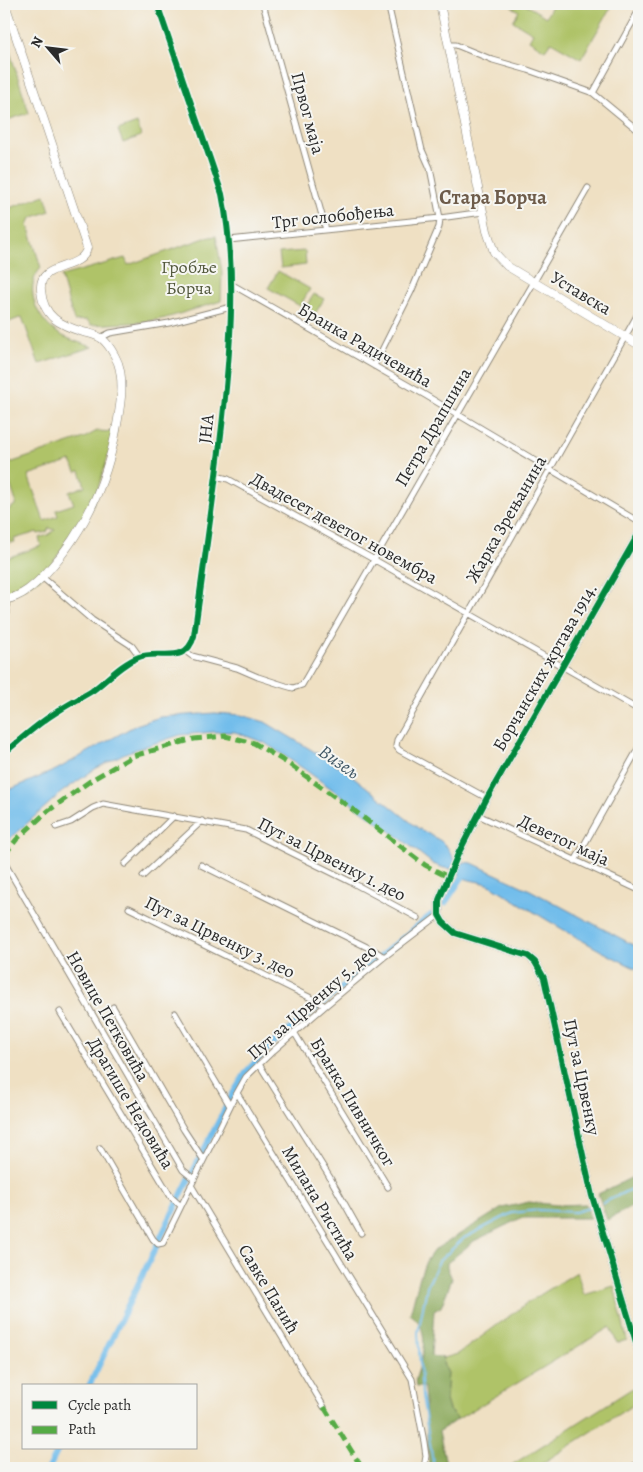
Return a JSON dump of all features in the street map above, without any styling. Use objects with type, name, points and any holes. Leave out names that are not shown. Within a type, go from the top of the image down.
[{"type":"street","name":"ЈНА","points":[[157,4],[222,194],[229,240],[232,284],[228,363],[216,476],[194,636],[192,644],[185,651]]},
{"type":"street","name":"Првог маја","points":[[264,4],[326,230]]},
{"type":"street","points":[[374,366],[436,237],[440,218],[430,168],[422,150],[388,4]]},
{"type":"street","name":"Уставска","points":[[440,4],[483,212],[490,242],[498,257],[507,266],[639,345]]},
{"type":"street","points":[[4,622],[7,613],[5,600],[26,592],[42,577],[69,545],[88,516],[103,482],[110,457],[120,404],[120,372],[116,359],[106,344],[100,338],[59,323],[48,312],[42,298],[41,282],[44,276],[54,269],[80,259],[85,255],[87,248],[5,7]]},
{"type":"street","points":[[593,93],[639,10]]},
{"type":"street","points":[[449,45],[458,46],[487,58],[593,93],[639,131]]},
{"type":"street","name":"Петра Драпшина","points":[[185,651],[192,656],[237,668],[286,686],[298,687],[304,682],[456,414],[588,188]]},
{"type":"street","name":"Трг ослобођења","points":[[229,240],[483,212]]},
{"type":"street","name":"Бранка Радичевића","points":[[232,284],[639,522]]},
{"type":"street","points":[[100,338],[110,333],[169,323],[231,307]]},
{"type":"street","name":"Жарка Зрењанина","points":[[487,798],[399,750],[396,746],[397,740],[639,312]]},
{"type":"street","name":"Двадесет деветог новембра","points":[[216,476],[228,479],[373,559],[639,710]]},
{"type":"street","name":"Борчанских жртава 1914.","points":[[439,915],[439,900],[458,854],[478,815],[639,534]]},
{"type":"street","points":[[42,577],[92,620],[132,646],[140,657]]},
{"type":"street","points":[[4,753],[51,715],[90,692],[129,663],[140,657],[173,655],[185,651]]},
{"type":"street","points":[[575,861],[639,747]]},
{"type":"street","name":"Пут за Црвенку 1. део","points":[[56,827],[71,822],[93,808],[104,804],[246,830],[351,882],[418,918]]},
{"type":"street","name":"Деветог маја","points":[[478,815],[639,890]]},
{"type":"street","points":[[124,864],[174,816]]},
{"type":"street","points":[[143,876],[202,821]]},
{"type":"street","name":"Новице Петковића","points":[[4,862],[183,1170],[194,1178]]},
{"type":"street","points":[[201,865],[381,955]]},
{"type":"street","name":"Пут за Црвенку 3. део","points":[[129,908],[325,1006]]},
{"type":"street","name":"Пут за Црвенку 5. део","points":[[100,1148],[156,1242],[161,1244],[166,1241],[194,1178],[246,1077],[381,955],[439,915]]},
{"type":"street","name":"Пут за Црвенку","points":[[439,915],[443,922],[455,933],[528,956],[535,962],[544,978],[592,1196],[639,1352]]},
{"type":"street","points":[[113,1007],[184,1130],[204,1159]]},
{"type":"street","name":"Драгише Недовића","points":[[60,1012],[171,1197],[181,1206]]},
{"type":"street","points":[[175,1013],[230,1106]]},
{"type":"street","name":"Бранка Пивничког","points":[[294,1032],[388,1187]]},
{"type":"street","points":[[259,1064],[329,1176],[361,1233]]},
{"type":"street","name":"Милана Ристића","points":[[237,1093],[412,1379],[426,1456],[424,1468]]},
{"type":"street","name":"Савке Панић","points":[[191,1185],[324,1406]]},
{"type":"street","points":[[630,1468],[639,1463]]},
{"type":"green space","points":[[510,4],[524,4],[546,17],[553,4],[613,4],[581,59],[551,42],[545,50],[529,40],[533,33],[513,21],[519,11]]},
{"type":"green space","points":[[4,33],[29,113],[4,121]]},
{"type":"green space","points":[[137,123],[141,136],[123,143],[118,130]]},
{"type":"green space","points":[[45,195],[50,211],[31,218],[28,225],[41,268],[33,282],[36,306],[44,321],[54,331],[92,347],[39,364],[22,317],[4,324],[4,210]]},
{"type":"green space","name":"Гробље Борча","points":[[216,236],[222,272],[221,301],[166,318],[145,322],[91,325],[87,320],[74,321],[61,276],[125,258],[128,265],[205,238]]},
{"type":"green space","points":[[305,251],[306,265],[281,268],[279,253]]},
{"type":"green space","points":[[278,271],[310,289],[300,306],[268,288]]},
{"type":"green space","points":[[314,294],[324,299],[315,314],[305,308]]},
{"type":"green space","points":[[97,431],[116,432],[91,510],[42,577],[4,600],[4,559],[41,546],[39,538],[55,530],[49,528],[47,532],[38,534],[37,532],[14,539],[15,542],[10,543],[4,521],[4,513],[15,505],[16,502],[4,465],[84,438]],"holes":[[[71,461],[76,472],[80,471],[85,486],[69,492],[74,504],[56,510],[58,516],[44,521],[28,475]]]},
{"type":"green space","points":[[639,1174],[639,1203],[607,1220],[598,1194]]},
{"type":"green space","points":[[529,1202],[557,1205],[586,1204],[590,1218],[521,1218],[474,1241],[447,1263],[452,1279],[441,1307],[434,1311],[431,1356],[444,1358],[443,1364],[448,1373],[446,1400],[449,1410],[458,1419],[439,1431],[447,1468],[429,1468],[424,1387],[416,1387],[415,1382],[422,1353],[423,1332],[416,1319],[410,1314],[420,1276],[426,1261],[434,1250],[502,1208]]},
{"type":"green space","points":[[577,1272],[584,1295],[614,1286],[627,1340],[617,1343],[610,1327],[458,1419],[449,1410],[446,1400],[448,1373],[443,1363],[444,1358],[458,1354],[527,1303]]},
{"type":"green space","points":[[639,1384],[639,1401],[535,1468],[507,1468]]},
{"type":"water","points":[[215,713],[241,715],[265,722],[345,770],[418,828],[441,841],[448,848],[454,859],[472,863],[530,890],[639,948],[639,970],[583,941],[492,886],[466,879],[455,869],[433,864],[304,769],[265,743],[235,732],[180,735],[125,753],[95,769],[62,792],[4,844],[4,792],[56,770],[136,725],[160,717]]},
{"type":"waterway","points":[[445,903],[467,870]]},
{"type":"waterway","points":[[90,1384],[183,1191],[232,1095],[247,1071],[272,1044],[431,915]]},
{"type":"waterway","points":[[603,1203],[639,1185]]},
{"type":"waterway","points":[[434,1468],[422,1396],[418,1333],[427,1287],[439,1261],[464,1238],[512,1213],[539,1210],[575,1212],[589,1208]]},
{"type":"waterway","points":[[49,1468],[58,1450]]},
{"type":"marked path","points":[[4,855],[17,839],[48,811],[93,779],[133,756],[194,739],[225,736],[254,743],[289,764],[425,865],[448,877]]},
{"type":"marked path","points":[[324,1407],[362,1468]]},
{"type":"cycle path","points":[[4,753],[46,719],[92,691],[126,664],[147,655],[178,654],[185,651],[194,636],[226,389],[231,306],[230,250],[222,194],[157,4]]},
{"type":"cycle path","points":[[639,533],[487,798],[458,854],[439,900],[439,915],[443,922],[455,933],[528,956],[535,962],[544,978],[592,1196],[639,1352]]},
{"type":"district","name":"Стара Борча","points":[[493,197]]},
{"type":"water label","name":"Визељ","points":[[339,762]]}]
